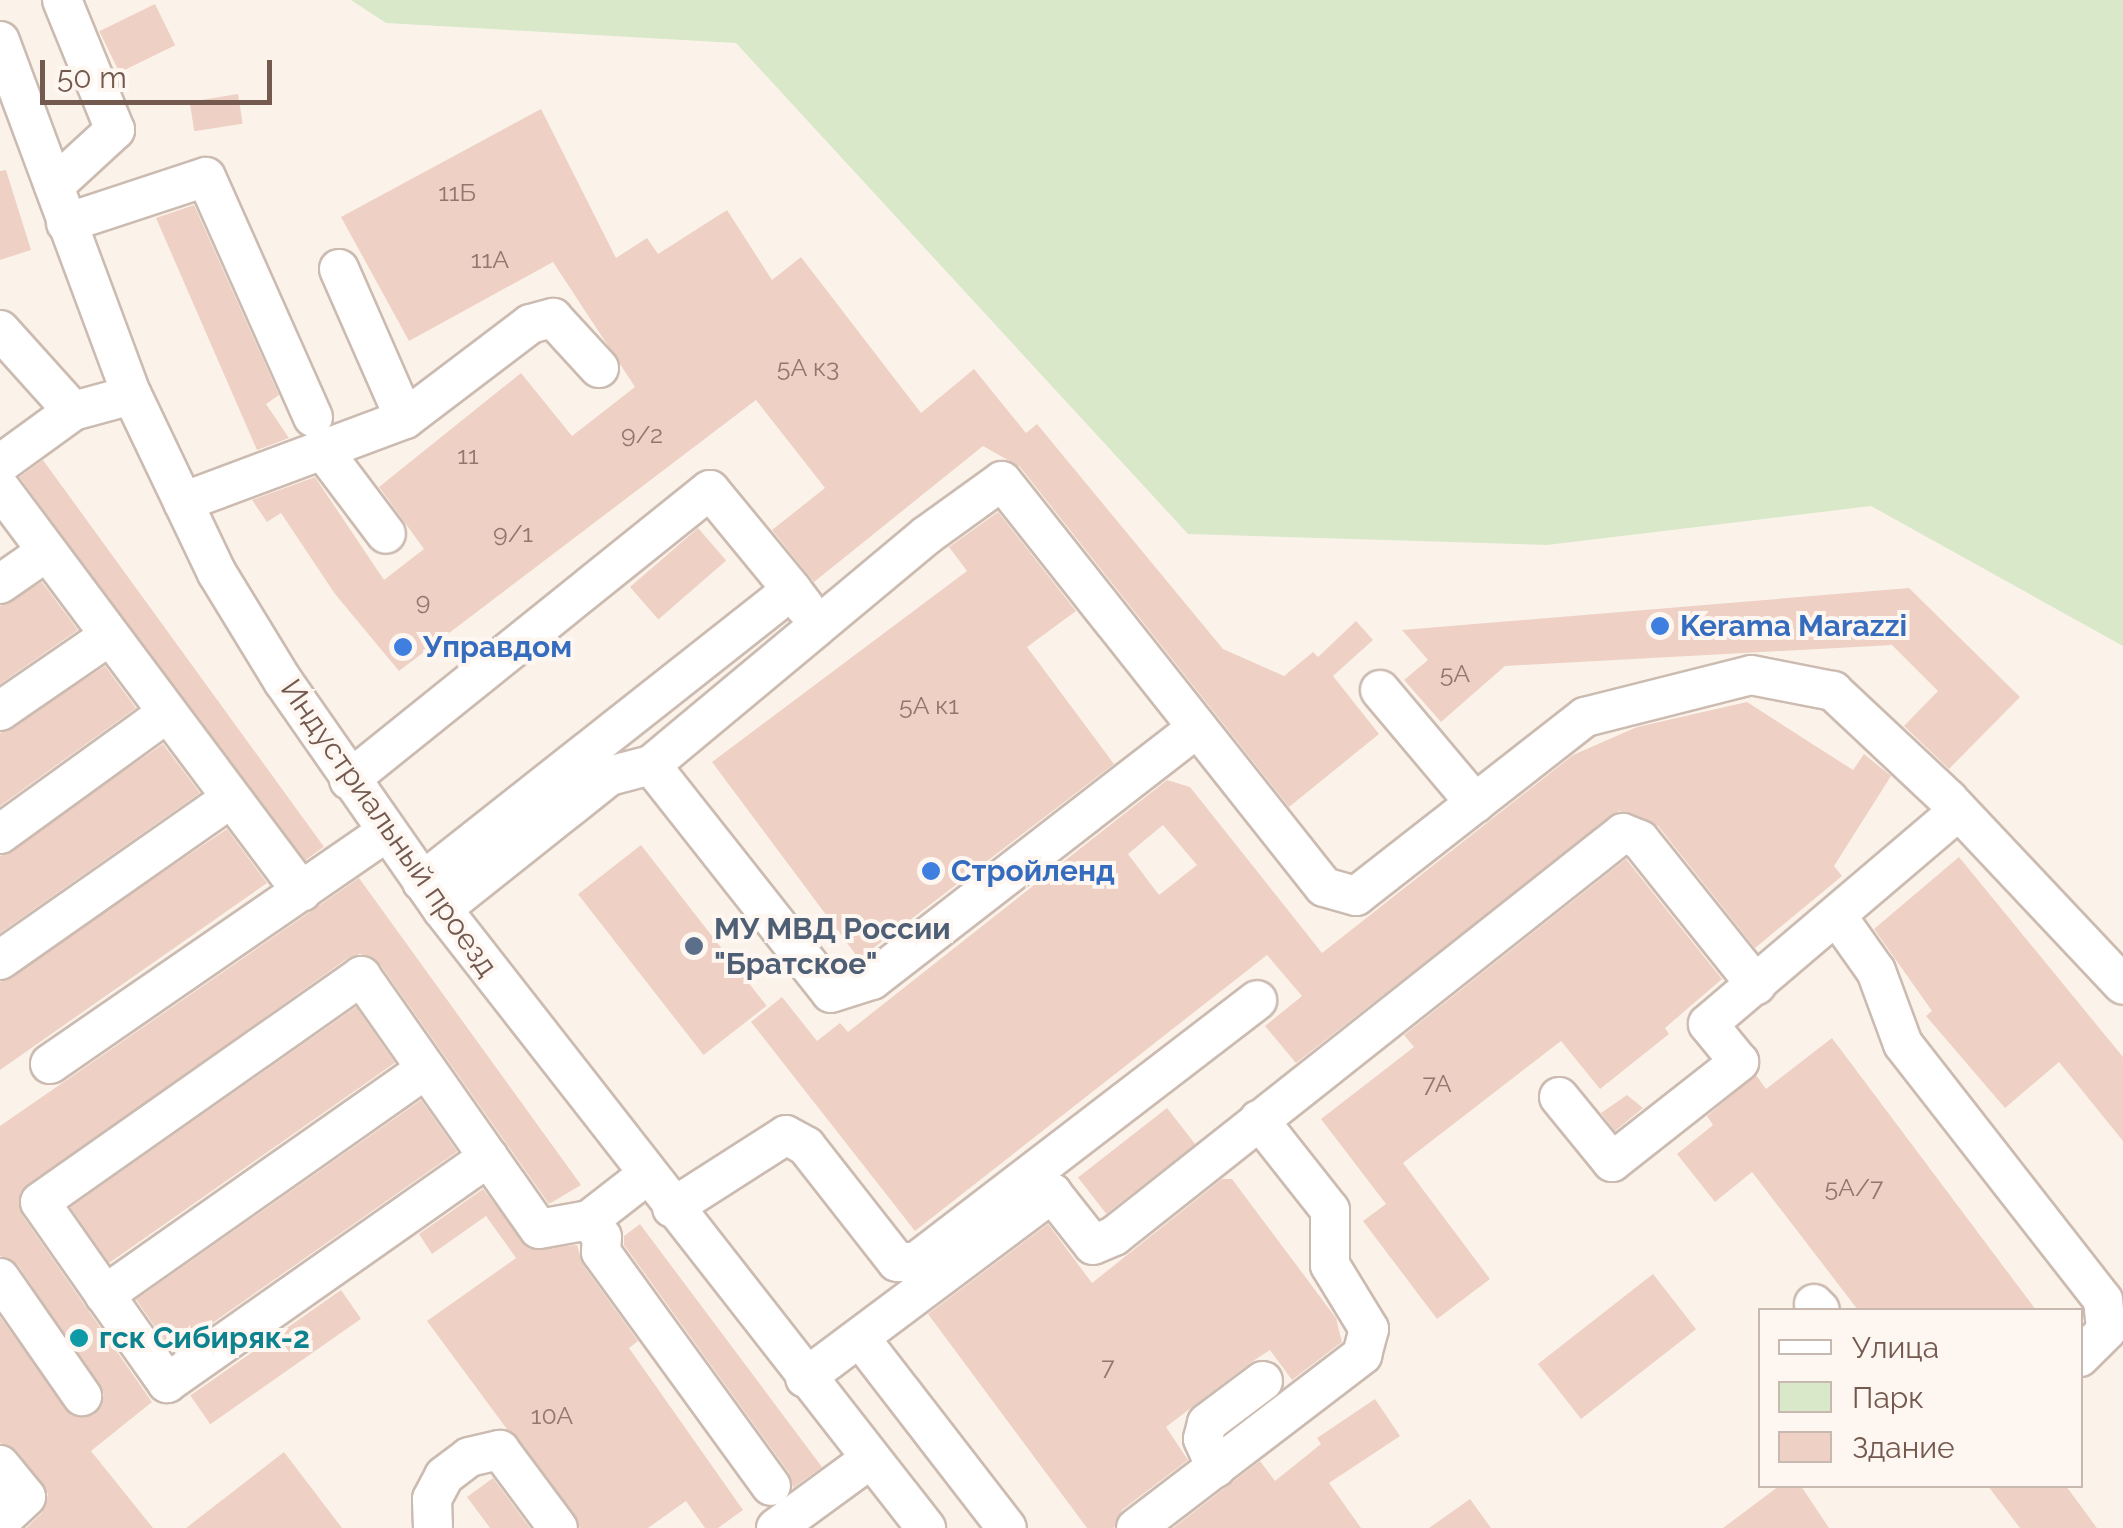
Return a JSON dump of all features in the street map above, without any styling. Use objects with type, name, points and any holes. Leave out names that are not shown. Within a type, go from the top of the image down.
[{"type":"street","points":[[54,186],[115,130],[62,0]]},
{"type":"street","name":"Индустриальный проезд","points":[[0,41],[132,395],[217,572],[385,833],[672,1208],[926,1528]]},
{"type":"street","points":[[66,223],[206,178],[317,433],[386,534]]},
{"type":"street","points":[[339,269],[405,419]]},
{"type":"street","points":[[183,502],[317,433],[405,419],[530,324],[553,318],[599,368]]},
{"type":"street","points":[[0,330],[74,411]]},
{"type":"street","points":[[0,464],[74,411],[132,395]]},
{"type":"street","points":[[560,777],[609,776],[651,765],[819,624],[1002,481],[1194,730],[1324,887],[1356,896],[1584,717],[1751,675],[1833,691],[1958,811],[2123,985]]},
{"type":"street","points":[[0,488],[302,892]]},
{"type":"street","points":[[349,780],[710,490],[819,624]]},
{"type":"street","points":[[0,584],[46,552]]},
{"type":"street","points":[[432,895],[560,777],[792,590]]},
{"type":"street","points":[[0,711],[109,636]]},
{"type":"street","points":[[1380,690],[1475,802]]},
{"type":"street","points":[[0,834],[167,713]]},
{"type":"street","points":[[651,765],[831,993],[872,980],[1194,730]]},
{"type":"street","points":[[432,895],[609,776]]},
{"type":"street","points":[[0,960],[231,798]]},
{"type":"street","points":[[1559,1097],[1612,1162],[1739,1062],[1708,1024],[1839,919],[1958,811]]},
{"type":"street","points":[[50,1064],[385,833]]},
{"type":"street","points":[[805,1378],[1052,1193],[1093,1245],[1114,1236],[1623,833],[1640,840],[1756,985]]},
{"type":"street","points":[[1839,919],[1876,971],[1903,1044],[2103,1300],[2106,1330],[2083,1353]]},
{"type":"street","points":[[489,1157],[167,1383],[40,1202],[361,976],[489,1157],[539,1229],[589,1220],[648,1174]]},
{"type":"street","points":[[672,1208],[786,1135],[806,1146],[897,1262],[916,1262],[1257,1000]]},
{"type":"street","points":[[105,1295],[426,1069]]},
{"type":"street","points":[[1136,1528],[1337,1378],[1362,1355],[1369,1329],[1330,1265],[1330,1210],[1259,1120]]},
{"type":"street","points":[[589,1220],[602,1237],[601,1252],[771,1486]]},
{"type":"street","points":[[0,1278],[82,1396]]},
{"type":"street","points":[[860,1338],[1007,1528]]},
{"type":"street","points":[[1216,1468],[1203,1440],[1207,1423],[1263,1381]]},
{"type":"street","points":[[433,1528],[432,1499],[444,1476],[469,1458],[500,1450],[558,1528]]},
{"type":"street","points":[[776,1528],[869,1460]]},
{"type":"street","points":[[0,1465],[26,1497],[0,1520]]},
{"type":"green space","points":[[351,0],[2123,0],[2123,646],[1871,506],[1547,545],[1188,534],[736,43],[386,23]]},
{"type":"building","points":[[155,4],[175,45],[119,73],[99,31]]},
{"type":"building","points":[[238,94],[243,124],[194,131],[190,102]]},
{"type":"building","points":[[541,109],[616,258],[647,238],[658,254],[727,210],[772,280],[801,257],[921,413],[974,369],[1026,433],[1037,424],[1223,649],[1284,676],[1313,652],[1318,657],[1356,621],[1373,640],[1333,676],[1379,734],[1289,807],[1020,467],[983,446],[814,582],[772,530],[825,488],[756,400],[399,671],[335,594],[281,513],[267,522],[252,500],[315,477],[384,580],[424,549],[379,487],[521,373],[572,436],[635,387],[553,262],[409,341],[341,217]]},
{"type":"building","points":[[6,170],[31,250],[0,260],[0,171]]},
{"type":"building","points":[[194,205],[279,395],[266,404],[289,438],[257,450],[156,218]]},
{"type":"building","points":[[43,460],[324,847],[300,864],[20,477]]},
{"type":"building","points":[[998,512],[1076,611],[1027,647],[1114,764],[859,959],[712,762],[967,571],[949,547]]},
{"type":"building","points":[[698,528],[726,560],[658,619],[630,587]]},
{"type":"building","points":[[42,582],[78,630],[0,684],[0,606]]},
{"type":"building","points":[[1909,588],[2020,697],[1949,769],[1904,726],[1938,691],[1892,645],[1505,666],[1441,722],[1404,680],[1428,660],[1402,630]]},
{"type":"building","points":[[105,666],[136,708],[0,806],[0,733]]},
{"type":"building","points":[[1747,702],[1853,770],[1864,754],[1891,776],[1834,866],[1842,876],[1755,948],[1658,826],[1619,811],[1296,1063],[1265,1026],[1302,996],[1267,955],[915,1231],[751,1022],[782,997],[817,1041],[840,1023],[848,1032],[1167,780],[1190,787],[1322,953],[1573,755],[1637,727]],"holes":[[[1163,825],[1197,865],[1159,895],[1128,854]]]},
{"type":"building","points":[[163,744],[200,793],[0,933],[0,856]]},
{"type":"building","points":[[227,829],[267,883],[0,1070],[0,982]]},
{"type":"building","points":[[641,845],[767,1006],[704,1055],[578,894]]},
{"type":"building","points":[[1959,857],[2123,1057],[2123,1141],[2059,1062],[2005,1108],[1926,1016],[1932,1011],[1874,929]]},
{"type":"building","points":[[1626,859],[1722,979],[1665,1028],[1669,1034],[1600,1089],[1561,1041],[1403,1163],[1490,1279],[1437,1319],[1363,1221],[1386,1204],[1321,1119],[1414,1047],[1404,1035]]},
{"type":"building","points":[[359,878],[581,1185],[549,1204],[379,963],[360,954],[348,958],[20,1192],[22,1215],[152,1402],[91,1451],[153,1528],[26,1528],[42,1513],[48,1494],[17,1451],[0,1443],[0,1317],[72,1416],[94,1415],[104,1395],[18,1265],[0,1256],[0,1126]]},
{"type":"building","points":[[356,1007],[395,1063],[109,1263],[70,1207]]},
{"type":"building","points":[[1832,1038],[2034,1308],[1856,1308],[1752,1172],[1715,1202],[1677,1154],[1713,1125],[1707,1116],[1756,1075],[1766,1089]]},
{"type":"building","points":[[1627,1095],[1643,1108],[1615,1131],[1601,1113]]},
{"type":"building","points":[[421,1100],[457,1152],[172,1351],[136,1300]]},
{"type":"building","points":[[1167,1108],[1195,1144],[1106,1214],[1078,1178]]},
{"type":"building","points":[[1222,1179],[1232,1179],[1336,1318],[1342,1342],[1292,1380],[1270,1350],[1250,1363],[1166,1427],[1188,1460],[1122,1510],[1114,1528],[1087,1528],[928,1314],[1048,1224],[1092,1283]]},
{"type":"building","points":[[483,1189],[530,1249],[577,1245],[583,1265],[638,1341],[629,1348],[743,1510],[718,1528],[705,1528],[686,1501],[648,1528],[580,1528],[427,1321],[516,1258],[486,1216],[432,1254],[419,1234]]},
{"type":"building","points":[[640,1224],[822,1467],[793,1488],[789,1473],[624,1245],[624,1236]]},
{"type":"building","points":[[1653,1274],[1696,1329],[1581,1419],[1538,1364]]},
{"type":"building","points":[[341,1290],[361,1319],[210,1424],[190,1396]]},
{"type":"building","points":[[1375,1399],[1400,1436],[1329,1483],[1361,1528],[1173,1528],[1260,1461],[1275,1481],[1321,1444],[1317,1438]]},
{"type":"building","points":[[284,1452],[342,1528],[186,1528]]},
{"type":"building","points":[[493,1478],[530,1528],[490,1528],[467,1497]]},
{"type":"building","points":[[1776,1488],[1802,1488],[1829,1528],[1723,1528]]},
{"type":"building","points":[[1990,1488],[2067,1488],[2097,1528],[2020,1528]]},
{"type":"building","points":[[1470,1499],[1491,1528],[1429,1528]]},
{"type":"place","name":"Kerama Marazzi","points":[[1660,626]]},
{"type":"place","name":"Управдом","points":[[403,647]]},
{"type":"place","name":"Стройленд","points":[[931,871]]},
{"type":"place","name":"МУ МВД России \"Братское\"","points":[[694,946]]},
{"type":"place","name":"гск Сибиряк-2","points":[[79,1338]]}]
